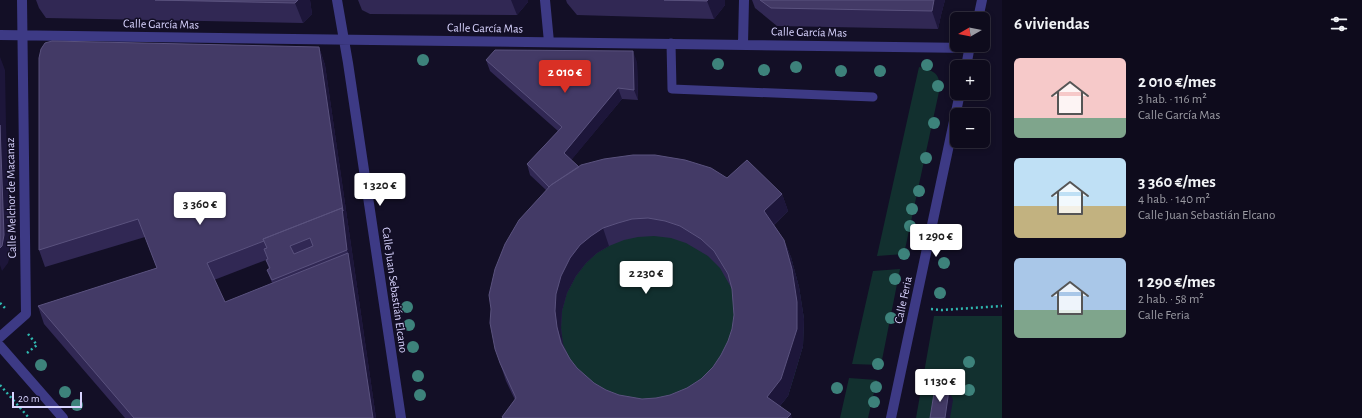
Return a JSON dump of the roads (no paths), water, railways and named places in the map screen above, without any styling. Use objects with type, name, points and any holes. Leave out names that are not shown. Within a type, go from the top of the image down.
[{"type":"street","name":"Calle Melchor de Macanaz","points":[[0,337],[26,314],[22,0]]},
{"type":"street","name":"Calle Juan Sebastián Elcano","points":[[337,0],[401,418]]},
{"type":"street","points":[[545,0],[549,42]]},
{"type":"street","points":[[743,44],[744,0]]},
{"type":"street","points":[[979,12],[982,0]]},
{"type":"street","name":"Calle García Mas","points":[[0,35],[950,46]]},
{"type":"street","name":"Calle Feria","points":[[891,418],[959,100]]},
{"type":"street","points":[[0,346],[63,418]]},
{"type":"lane","points":[[670,43],[672,89],[873,97]]}]
